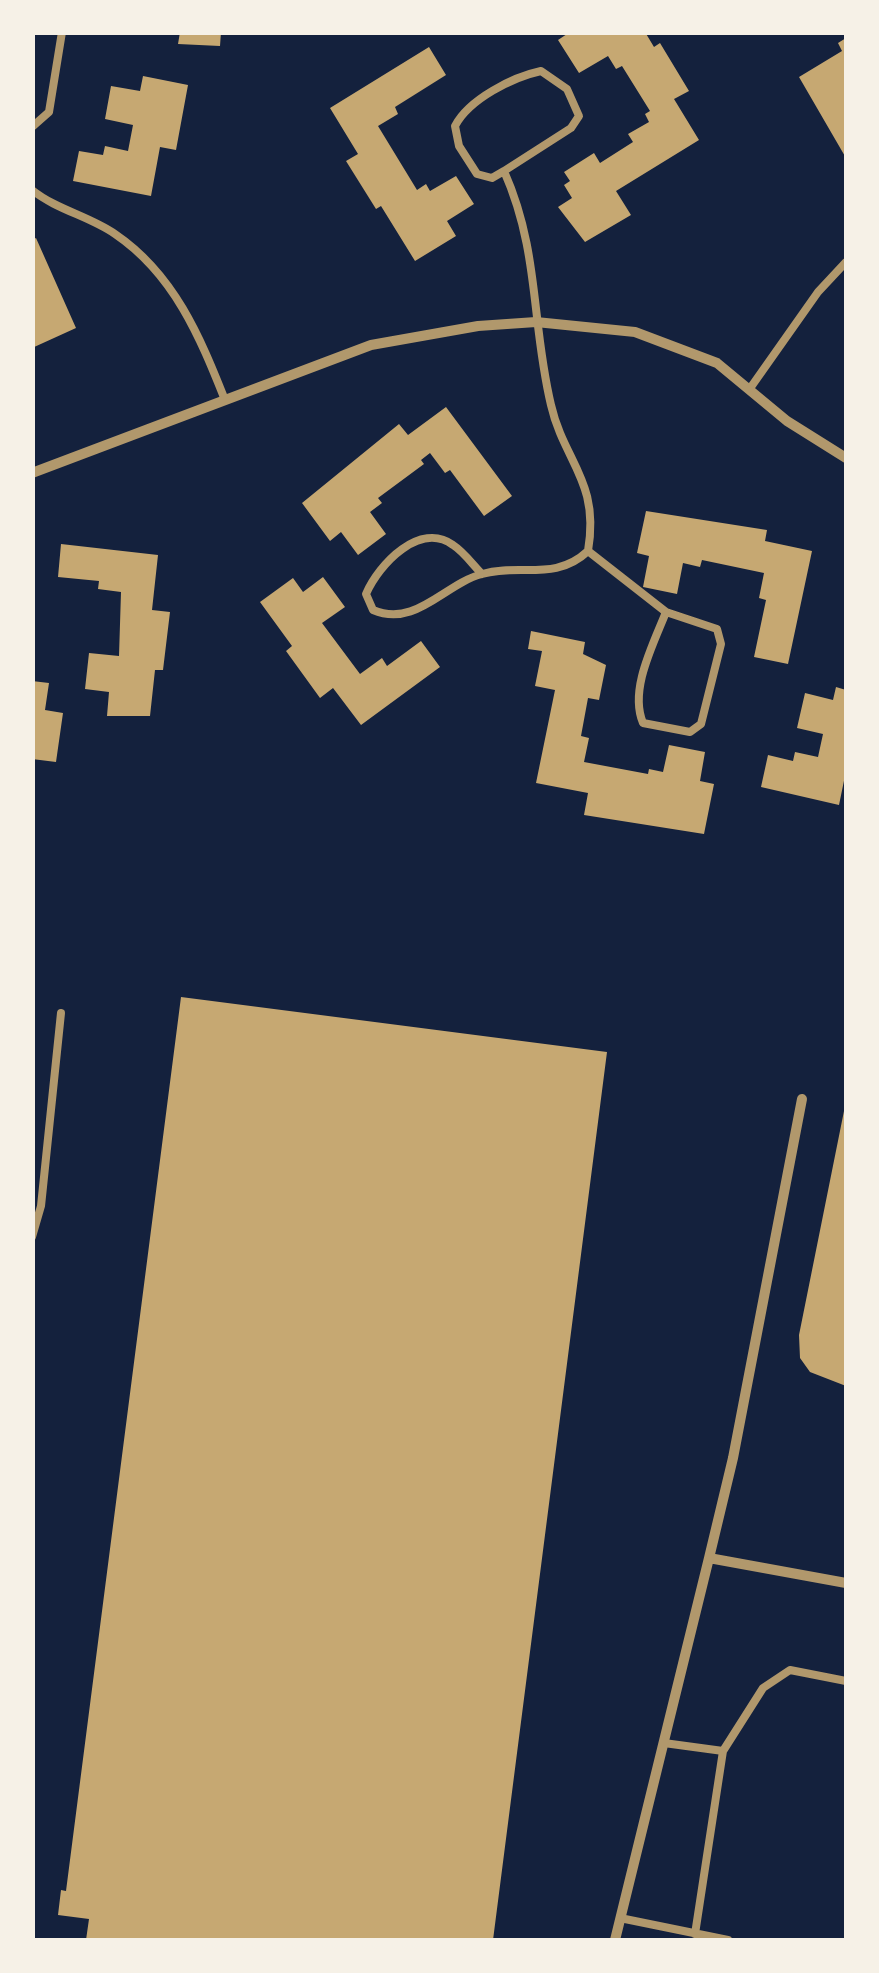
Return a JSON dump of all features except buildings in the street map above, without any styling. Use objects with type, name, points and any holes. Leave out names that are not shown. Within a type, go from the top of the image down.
[{"type":"street","points":[[32,473],[372,345],[478,326],[536,322],[635,332],[717,363],[787,421],[846,458]]},
{"type":"street","points":[[615,1940],[733,1458],[802,1099]]},
{"type":"street","points":[[709,1558],[846,1583]]},
{"type":"lane","points":[[32,127],[49,112],[62,32]]},
{"type":"lane","points":[[541,71],[568,89],[579,116],[572,128],[504,171],[492,178],[477,174],[460,146],[455,126],[468,108],[524,75],[541,71]]},
{"type":"lane","points":[[482,574],[452,544],[432,536],[409,544],[379,573],[366,594],[373,610],[388,616],[428,604],[482,574],[543,573],[576,562],[588,551],[591,530],[584,476],[551,406],[536,322],[531,250],[504,171]]},
{"type":"lane","points":[[32,190],[114,233],[150,264],[194,322],[225,400]]},
{"type":"lane","points":[[750,387],[818,292],[846,262]]},
{"type":"lane","points":[[588,551],[666,612],[717,629],[721,644],[701,724],[690,732],[643,724],[637,708],[646,662],[666,612]]},
{"type":"lane","points":[[32,1237],[41,1206],[61,1012]]},
{"type":"lane","points":[[695,1934],[723,1751],[762,1688],[790,1670],[846,1681]]},
{"type":"lane","points":[[664,1743],[723,1751]]},
{"type":"lane","points":[[620,1918],[728,1940]]}]
